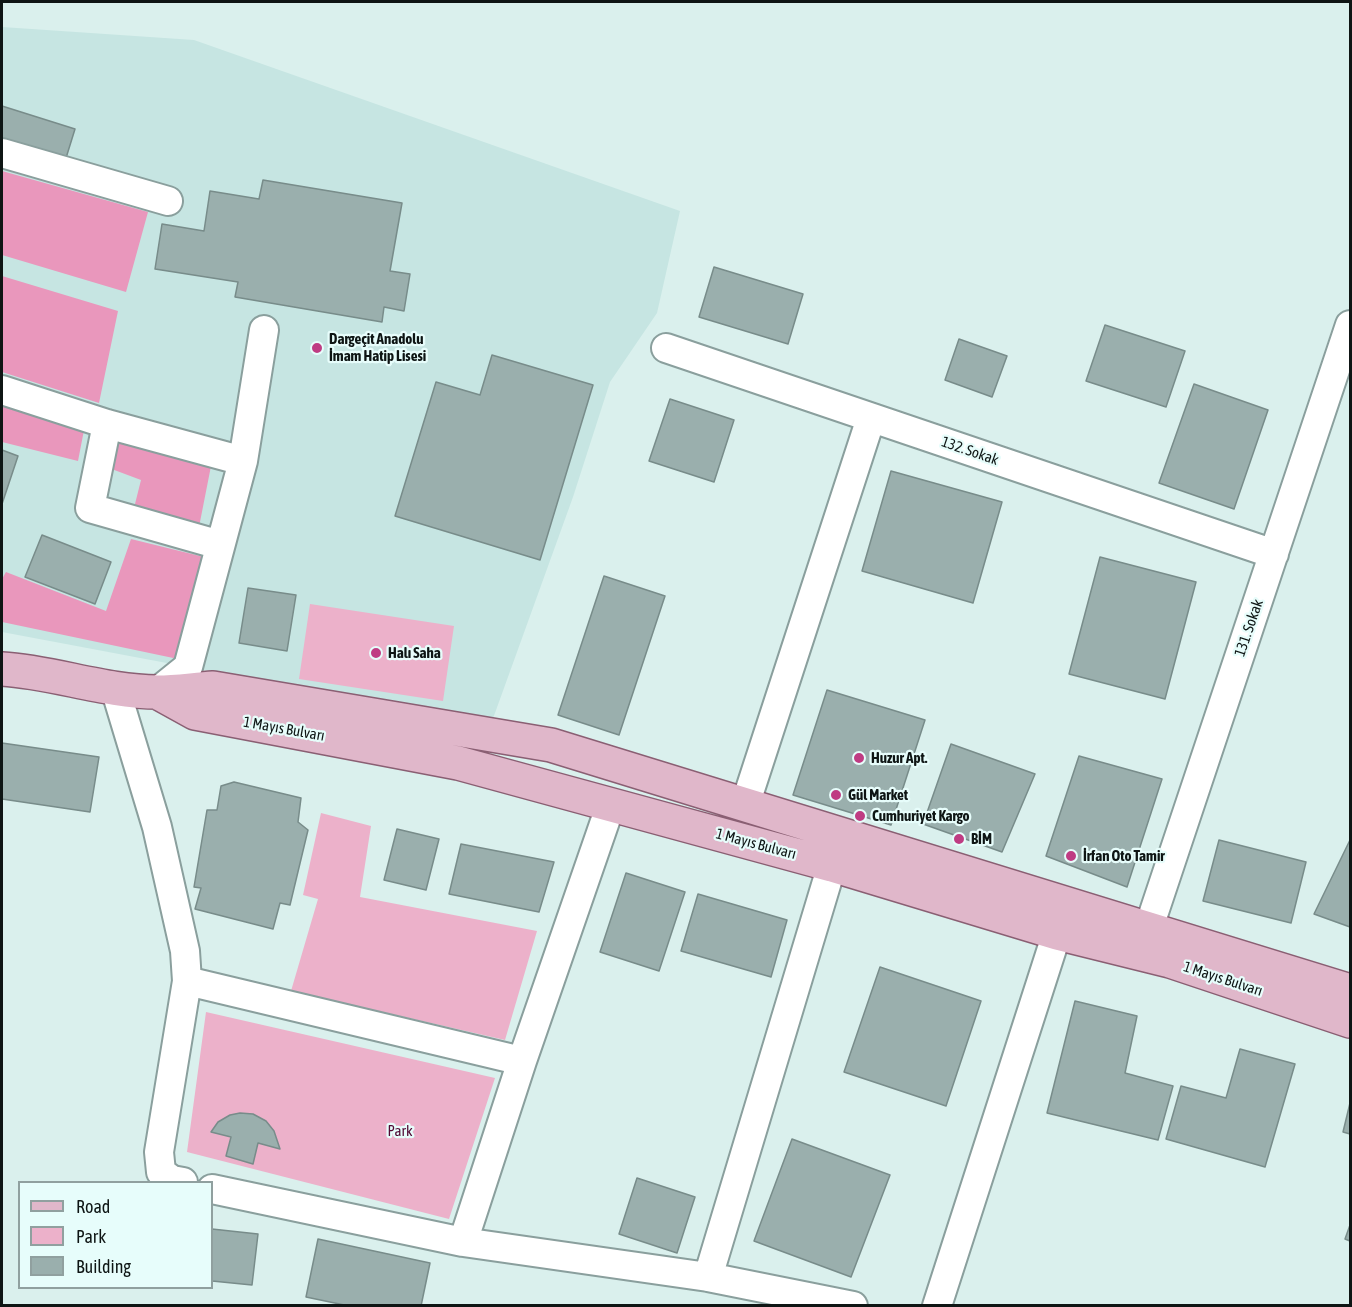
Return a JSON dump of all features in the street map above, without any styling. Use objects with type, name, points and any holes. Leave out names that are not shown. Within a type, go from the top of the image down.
[{"type":"main road","name":"1 Mayıs Bulvarı","points":[[2,669],[20,670],[115,688],[157,692],[213,688],[551,746],[1350,991]]},
{"type":"main road","name":"1 Mayıs Bulvarı","points":[[157,692],[195,713],[458,763],[611,804],[832,865],[1057,933],[1170,961],[1350,1021]]},
{"type":"street","points":[[2,153],[168,201]]},
{"type":"street","name":"131. Sokak","points":[[1148,930],[1350,325]]},
{"type":"street","points":[[157,692],[188,667],[243,462],[264,330]]},
{"type":"street","name":"132. Sokak","points":[[666,348],[1274,554]]},
{"type":"street","points":[[2,390],[107,424],[243,462]]},
{"type":"street","points":[[745,805],[871,418]]},
{"type":"street","points":[[107,424],[90,508],[220,545]]},
{"type":"street","points":[[115,688],[157,827],[185,951],[187,981],[159,1152],[161,1172],[178,1181]]},
{"type":"street","points":[[463,1242],[522,1061],[611,804]]},
{"type":"street","points":[[708,1276],[832,865]]},
{"type":"street","points":[[936,1305],[1057,933]]},
{"type":"street","points":[[187,981],[522,1061]]},
{"type":"street","points":[[213,1189],[463,1242],[708,1276],[853,1305]]},
{"type":"shaded area","name":"Dargeçit Anadolu İmam Hatip Lisesi","points":[[2,27],[194,40],[680,211],[657,313],[610,382],[573,497],[491,724],[2,632]]},
{"type":"shaded area","points":[[2,171],[148,212],[126,292],[2,255]]},
{"type":"shaded area","points":[[2,276],[118,311],[99,403],[2,372]]},
{"type":"shaded area","points":[[2,405],[84,430],[78,461],[2,442]]},
{"type":"shaded area","points":[[118,436],[211,466],[199,527],[134,508],[141,480],[109,468]]},
{"type":"shaded area","points":[[131,539],[204,557],[178,659],[2,622],[2,579],[6,572],[106,611]]},
{"type":"green space","name":"Halı Saha","points":[[310,604],[454,626],[443,701],[299,679]]},
{"type":"green space","points":[[321,813],[371,826],[360,897],[537,931],[505,1040],[291,991],[318,899],[303,895]]},
{"type":"green space","name":"Park","points":[[206,1012],[495,1078],[449,1219],[187,1152]]},
{"type":"building","points":[[2,106],[75,129],[66,158],[2,138]]},
{"type":"building","points":[[263,180],[402,203],[390,271],[410,274],[404,311],[384,307],[382,322],[235,297],[238,282],[155,269],[162,224],[204,231],[210,191],[259,199]]},
{"type":"building","points":[[714,267],[803,294],[788,344],[699,317]]},
{"type":"building","points":[[1105,325],[1185,351],[1166,407],[1086,381]]},
{"type":"building","points":[[959,339],[1007,356],[992,397],[945,380]]},
{"type":"building","points":[[492,355],[593,385],[540,560],[395,516],[436,382],[480,395]]},
{"type":"building","points":[[1194,384],[1268,410],[1234,509],[1159,483]]},
{"type":"building","points":[[670,399],[734,420],[714,482],[649,461]]},
{"type":"building","points":[[2,450],[18,456],[2,504]]},
{"type":"building","points":[[891,471],[1002,502],[973,603],[862,571]]},
{"type":"building","points":[[42,535],[111,562],[95,604],[25,577]]},
{"type":"building","points":[[1100,557],[1196,582],[1165,699],[1069,674]]},
{"type":"building","points":[[604,576],[665,596],[619,735],[558,715]]},
{"type":"building","points":[[248,588],[296,595],[287,651],[239,643]]},
{"type":"building","name":"Huzur Apt.","points":[[827,690],[925,720],[891,825],[793,795]]},
{"type":"building","points":[[2,743],[99,757],[90,812],[2,799]]},
{"type":"building","points":[[951,744],[1035,774],[1002,852],[923,824]]},
{"type":"building","points":[[1079,756],[1162,779],[1127,887],[1046,856]]},
{"type":"building","points":[[234,782],[301,798],[298,822],[308,830],[290,905],[280,903],[273,929],[195,909],[201,888],[194,887],[207,810],[217,810],[221,786]]},
{"type":"building","points":[[397,829],[439,839],[426,890],[384,880]]},
{"type":"building","points":[[1219,840],[1306,862],[1291,923],[1203,901]]},
{"type":"building","points":[[1350,840],[1350,927],[1314,914]]},
{"type":"building","points":[[461,844],[554,862],[539,912],[449,894]]},
{"type":"building","points":[[626,873],[685,892],[659,971],[600,952]]},
{"type":"building","points":[[698,894],[787,920],[771,977],[681,951]]},
{"type":"building","points":[[880,967],[981,1001],[946,1106],[844,1072]]},
{"type":"building","points":[[1075,1001],[1137,1016],[1125,1073],[1173,1086],[1158,1140],[1047,1113]]},
{"type":"building","points":[[1240,1049],[1295,1064],[1265,1167],[1166,1139],[1181,1086],[1226,1098]]},
{"type":"building","points":[[1350,1103],[1350,1134],[1343,1132]]},
{"type":"building","points":[[253,1114],[266,1121],[274,1131],[280,1149],[258,1143],[253,1164],[226,1156],[231,1137],[211,1132],[218,1122],[230,1115]]},
{"type":"building","points":[[792,1139],[890,1175],[851,1277],[754,1241]]},
{"type":"building","points":[[637,1178],[695,1197],[677,1253],[619,1234]]},
{"type":"building","points":[[1350,1225],[1350,1241],[1345,1239]]},
{"type":"building","points":[[213,1229],[258,1234],[252,1285],[213,1281]]},
{"type":"building","points":[[318,1239],[430,1263],[421,1306],[349,1306],[306,1297]]},
{"type":"place","name":"Dargeçit Anadolu İmam Hatip Lisesi","points":[[317,348]]},
{"type":"place","name":"Halı Saha","points":[[376,653]]},
{"type":"place","name":"Huzur Apt.","points":[[859,758]]},
{"type":"place","name":"Gül Market","points":[[836,795]]},
{"type":"place","name":"Cumhuriyet Kargo","points":[[860,816]]},
{"type":"place","name":"BİM","points":[[959,839]]},
{"type":"place","name":"İrfan Oto Tamir","points":[[1071,856]]}]
